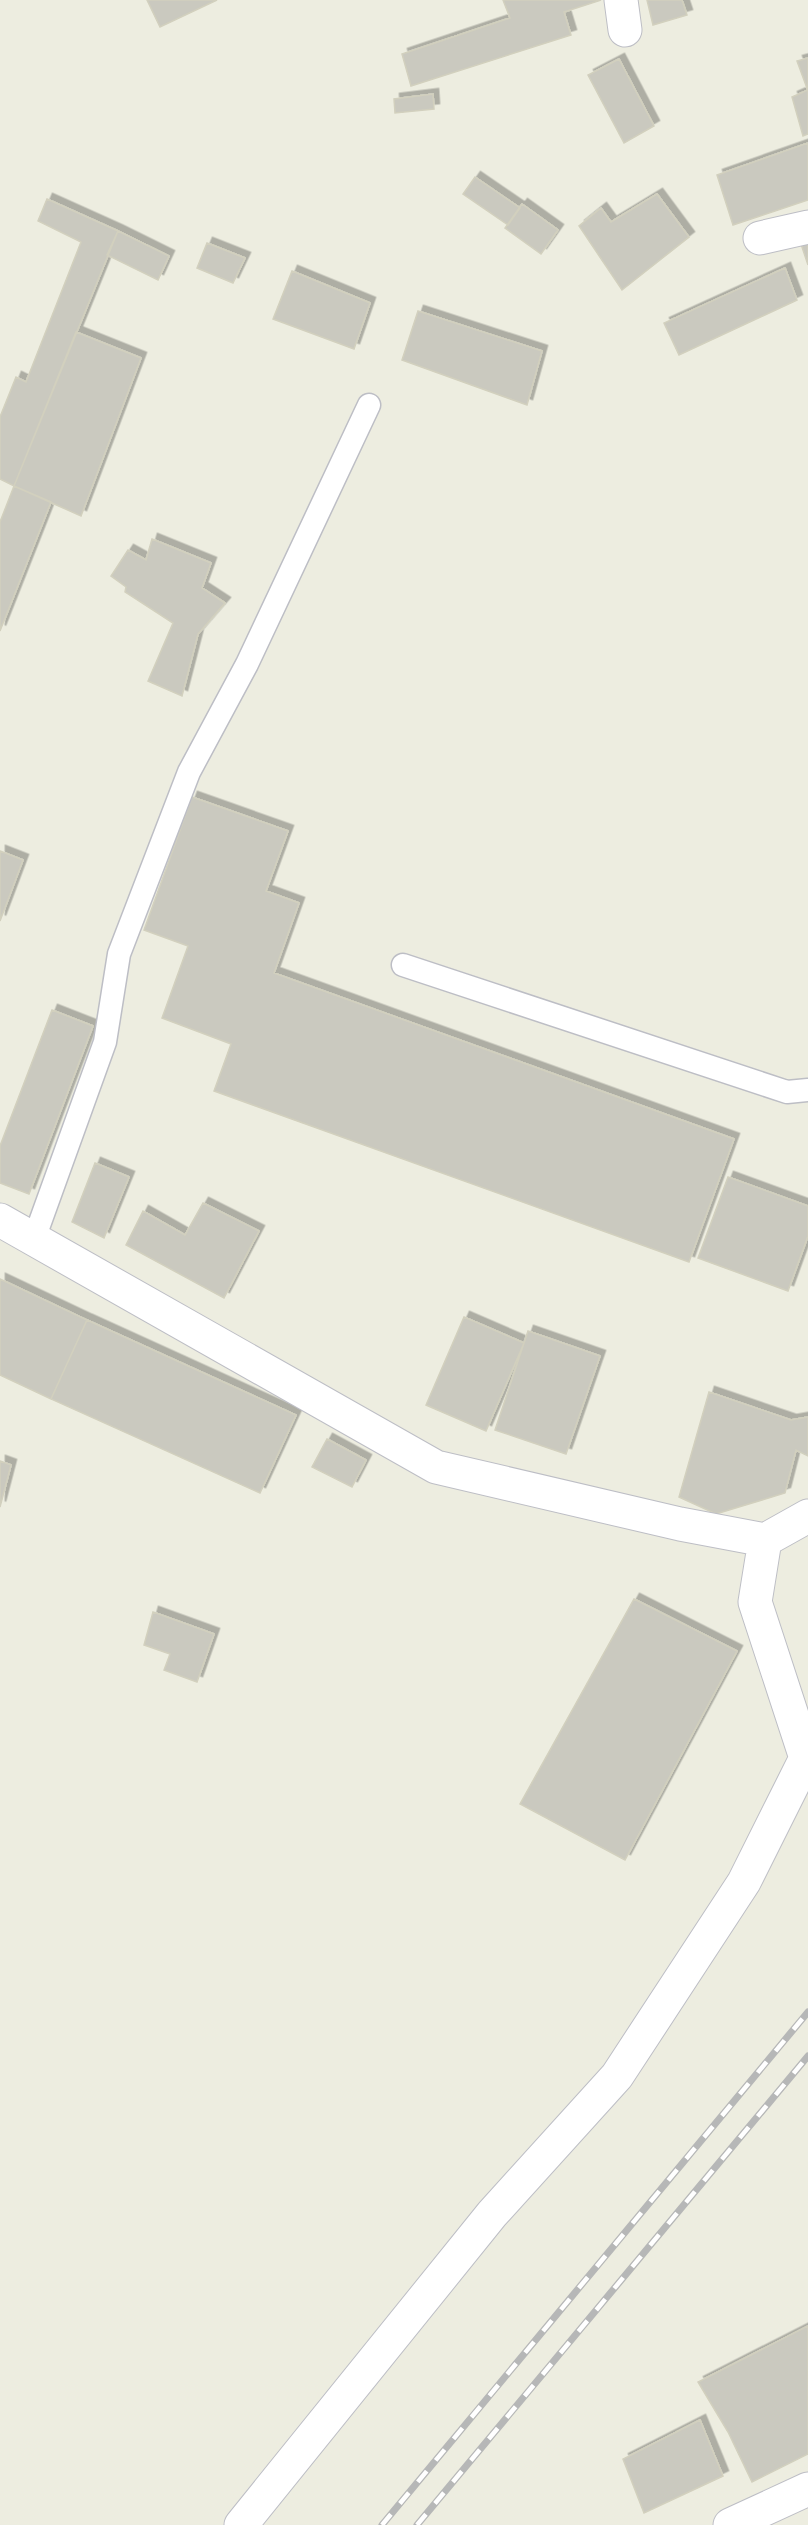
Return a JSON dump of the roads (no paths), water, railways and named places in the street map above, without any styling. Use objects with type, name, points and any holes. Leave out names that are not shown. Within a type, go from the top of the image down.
[{"type":"street","points":[[760,238],[808,227]]},
{"type":"street","points":[[0,1220],[436,1467],[680,1524],[765,1540],[808,1516]]},
{"type":"street","points":[[241,2525],[492,2214],[617,2076],[744,1882],[806,1758],[754,1602],[765,1540]]},
{"type":"street","points":[[730,2525],[808,2489]]},
{"type":"lane","points":[[34,1239],[105,1042],[119,954],[189,772],[247,664],[369,405]]},
{"type":"lane","points":[[403,965],[786,1092],[808,1090]]},
{"type":"railway","points":[[382,2525],[808,2012]]},
{"type":"railway","points":[[417,2525],[808,2056]]}]
